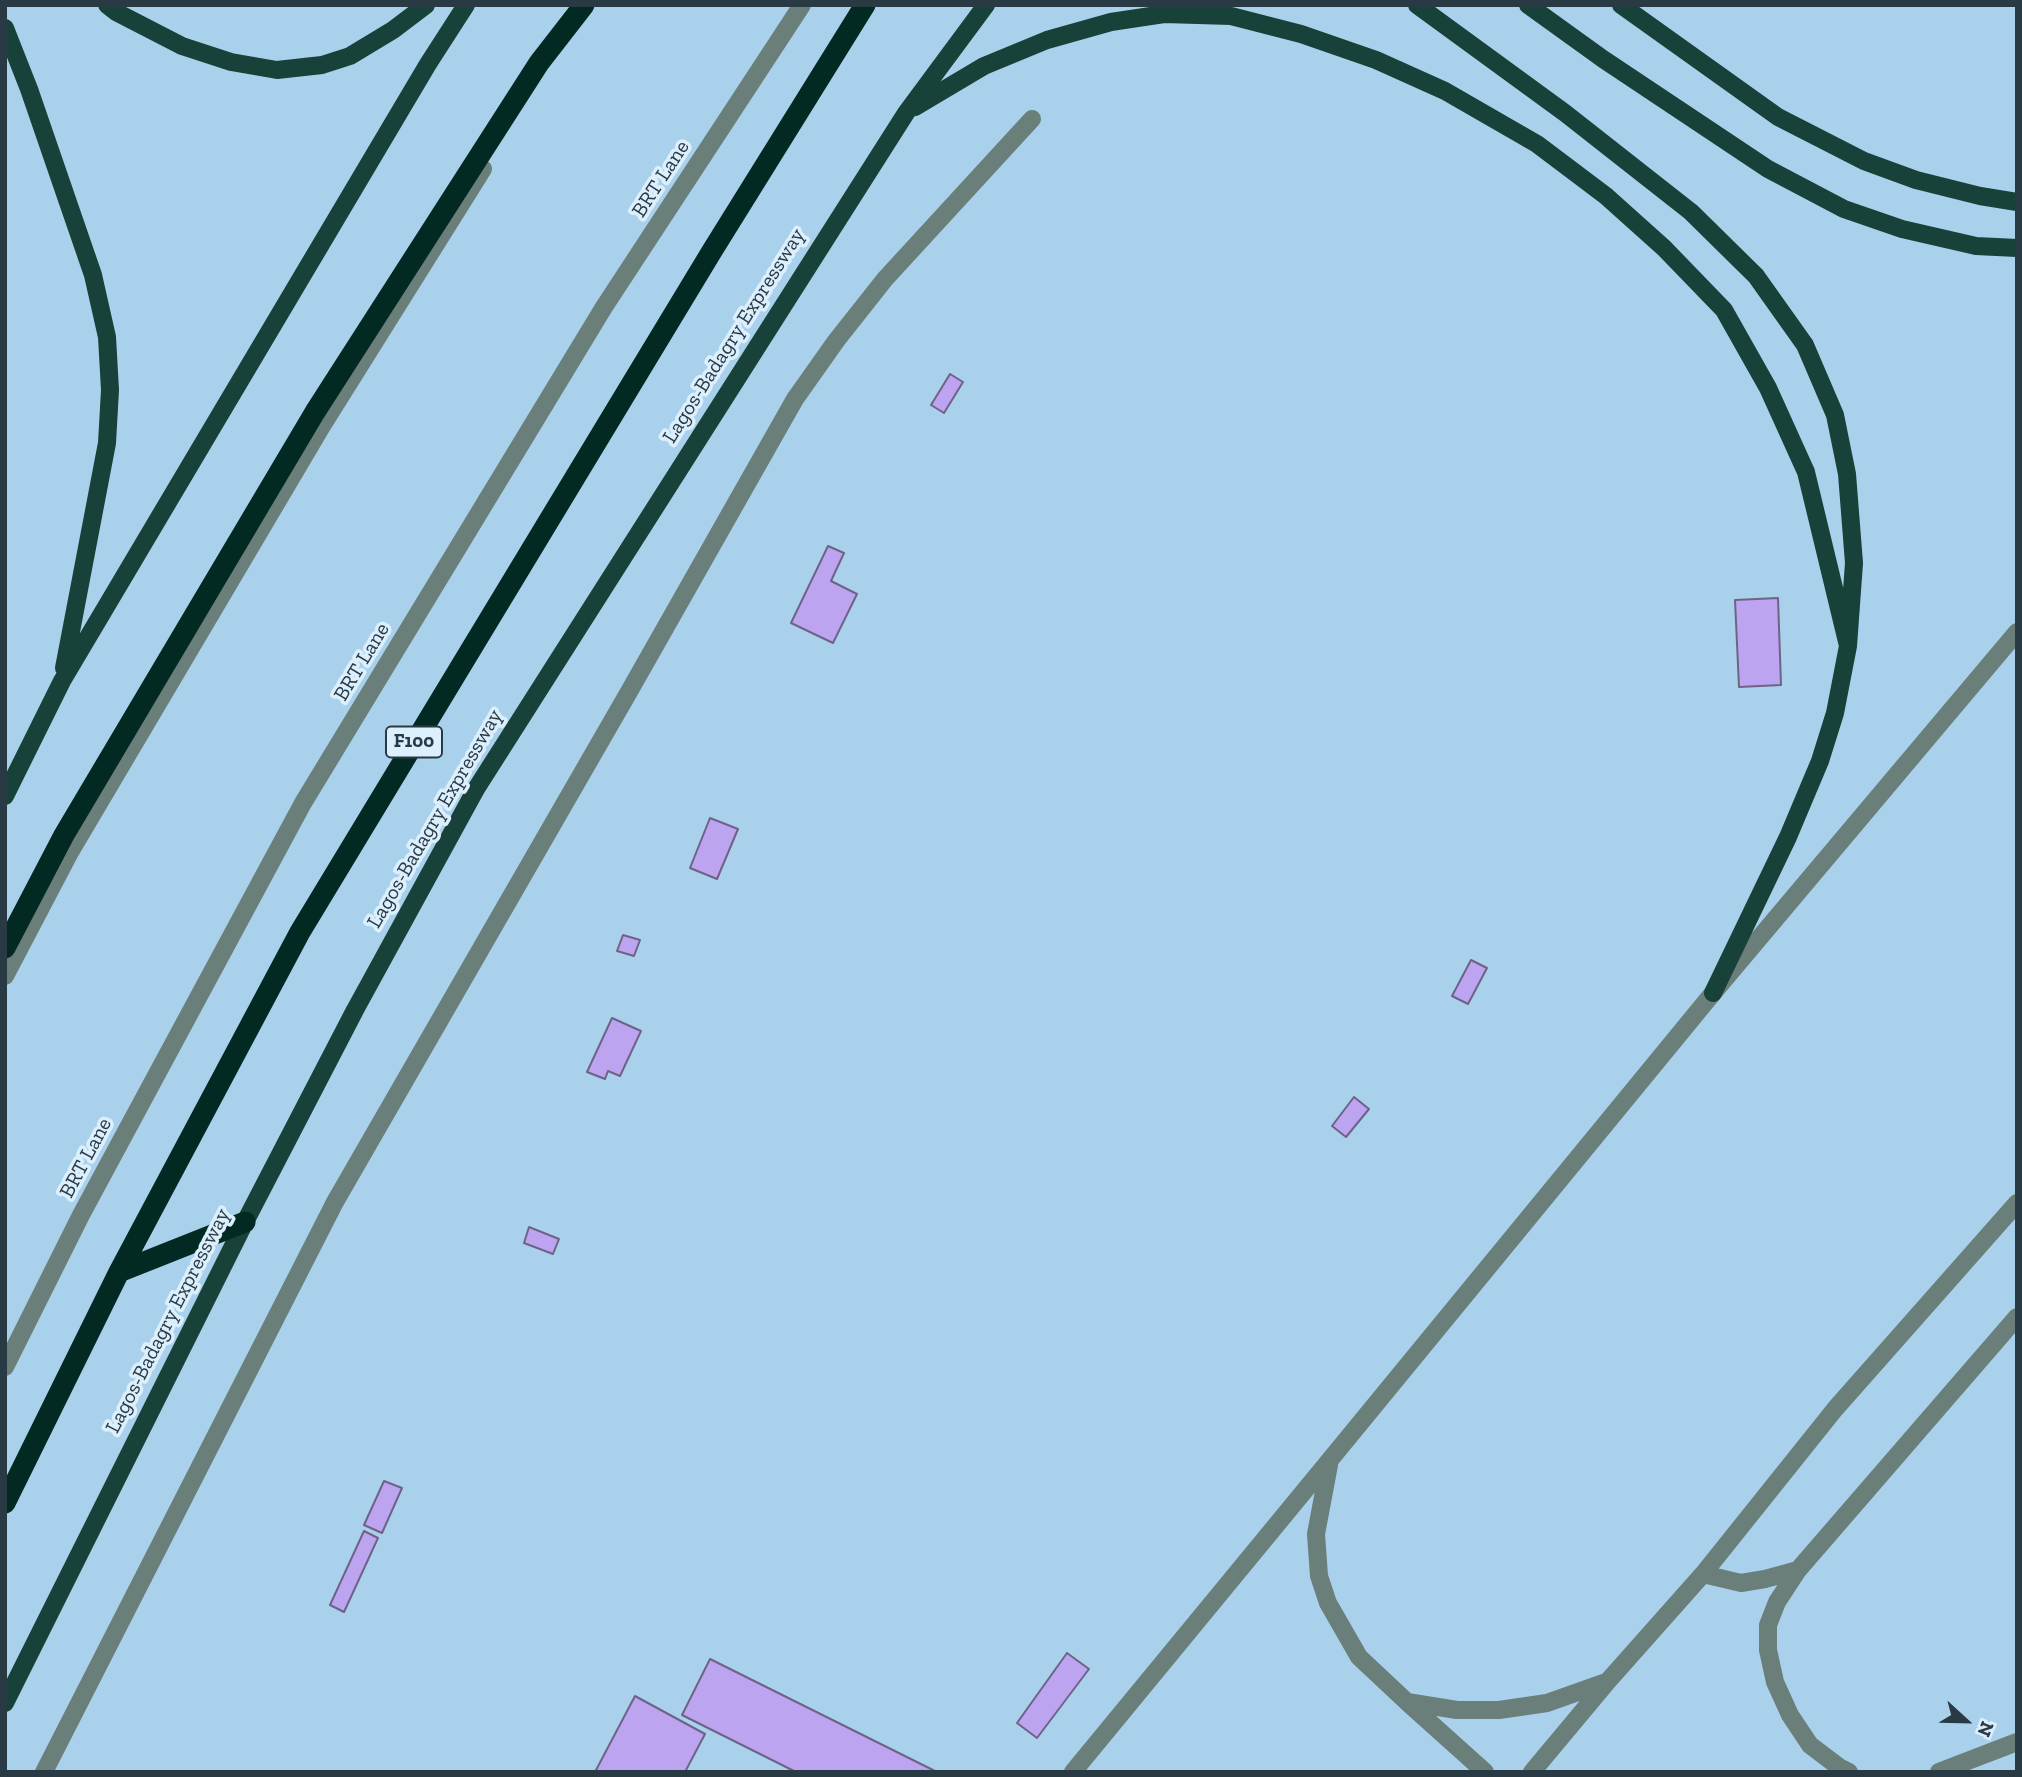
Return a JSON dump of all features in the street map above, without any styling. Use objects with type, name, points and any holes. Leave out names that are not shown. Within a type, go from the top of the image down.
[{"type":"highway","points":[[5,948],[64,835],[315,412],[539,63],[584,5]]},
{"type":"highway","name":"F100","points":[[5,1503],[119,1272],[300,932],[712,251],[865,5]]},
{"type":"highway","points":[[119,1272],[245,1222]]},
{"type":"main road","points":[[107,5],[182,46],[231,62],[277,70],[322,65],[350,57],[426,5]]},
{"type":"main road","points":[[5,796],[10,779],[62,681],[421,76],[466,5]]},
{"type":"main road","name":"Lagos-Badagry Expressway","points":[[5,1703],[245,1222],[355,1010],[476,789],[906,113],[986,5]]},
{"type":"main road","points":[[1417,5],[1565,113],[1691,212],[1756,276],[1805,345],[1835,415],[1847,474],[1854,564],[1848,646],[1835,713],[1820,761],[1788,837],[1713,993]]},
{"type":"main road","points":[[1528,5],[1603,59],[1768,169],[1844,209],[1902,229],[1976,246],[2017,248]]},
{"type":"main road","points":[[1620,5],[1778,117],[1864,161],[1916,180],[2017,202]]},
{"type":"main road","points":[[906,113],[984,66],[1048,40],[1111,22],[1164,14],[1231,16],[1300,34],[1376,60],[1446,91],[1537,144],[1606,196],[1664,248],[1724,310],[1768,388],[1806,472],[1848,646]]},
{"type":"main road","points":[[5,28],[29,89],[93,275],[107,337],[110,390],[108,429],[62,681]]},
{"type":"street","points":[[5,976],[69,854],[322,426],[539,80],[597,5]]},
{"type":"street","name":"BRT Lane","points":[[5,1367],[80,1215],[303,803],[604,307],[802,5]]},
{"type":"street","points":[[44,1772],[335,1202],[795,399],[885,279],[1032,119]]},
{"type":"street","points":[[1073,1772],[1713,993],[2017,632]]},
{"type":"street","points":[[1532,1772],[1703,1574],[1835,1409],[2017,1203]]},
{"type":"street","points":[[1849,1772],[1839,1768],[1810,1745],[1790,1715],[1775,1682],[1768,1650],[1768,1625],[1777,1602],[1798,1570],[2017,1317]]},
{"type":"street","points":[[1329,1461],[1316,1534],[1319,1576],[1328,1603],[1359,1657],[1485,1772]]},
{"type":"street","points":[[1703,1574],[1741,1583],[1798,1570]]},
{"type":"street","points":[[1408,1702],[1457,1710],[1499,1710],[1547,1703],[1608,1681]]},
{"type":"street","points":[[1939,1772],[2017,1742]]},
{"type":"building","points":[[950,374],[963,382],[944,413],[931,405]]},
{"type":"building","points":[[828,546],[844,553],[831,581],[857,594],[833,643],[791,623]]},
{"type":"building","points":[[1778,598],[1781,685],[1739,687],[1735,600]]},
{"type":"building","points":[[710,818],[738,829],[717,879],[690,868]]},
{"type":"building","points":[[623,935],[640,940],[634,956],[617,951]]},
{"type":"building","points":[[1471,960],[1487,968],[1468,1004],[1452,996]]},
{"type":"building","points":[[612,1018],[641,1031],[620,1076],[608,1071],[605,1079],[587,1072]]},
{"type":"building","points":[[1354,1097],[1369,1109],[1346,1137],[1332,1126]]},
{"type":"building","points":[[529,1227],[559,1239],[553,1254],[524,1243]]},
{"type":"building","points":[[384,1481],[402,1488],[382,1533],[364,1525]]},
{"type":"building","points":[[364,1531],[378,1538],[344,1612],[330,1605]]},
{"type":"building","points":[[1067,1653],[1089,1669],[1037,1738],[1017,1723]]},
{"type":"building","points":[[710,1659],[937,1772],[796,1772],[682,1715]]},
{"type":"building","points":[[635,1696],[705,1734],[685,1772],[595,1772]]}]
